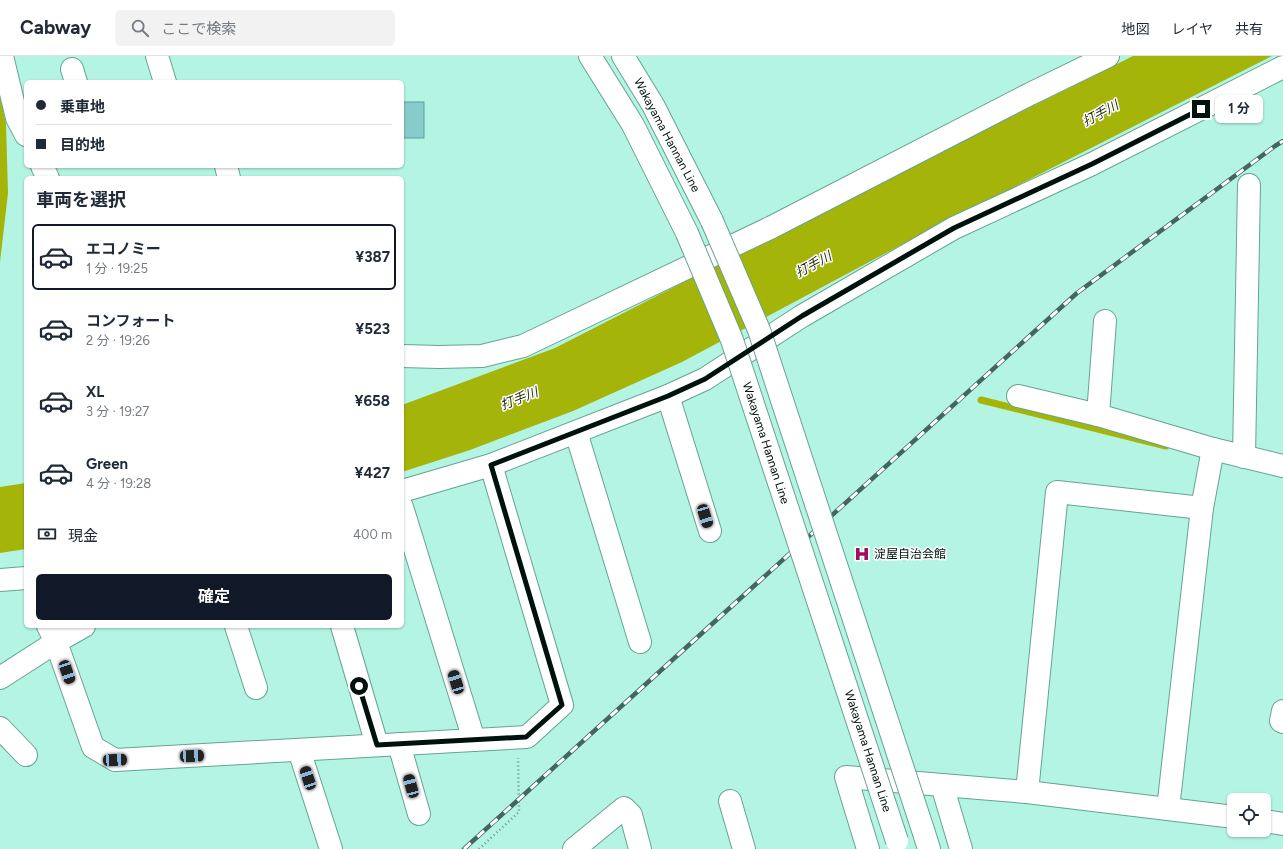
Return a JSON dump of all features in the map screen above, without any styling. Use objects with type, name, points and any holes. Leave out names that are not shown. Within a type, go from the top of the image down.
[{"type":"street","points":[[157,56],[164,80]]},
{"type":"street","name":"Wakayama Hannan Line","points":[[590,56],[633,125],[687,233],[732,340],[899,845]]},
{"type":"street","name":"Wakayama Hannan Line","points":[[623,56],[653,105],[712,221],[759,330],[927,841]]},
{"type":"street","points":[[404,356],[482,356],[523,346],[772,227],[1030,94],[1108,56]]},
{"type":"street","points":[[2,58],[17,118],[24,131]]},
{"type":"street","points":[[404,490],[491,465],[668,396],[705,379],[802,316],[954,228],[1092,164],[1283,67]]},
{"type":"street","points":[[1244,457],[1249,185]]},
{"type":"street","points":[[1098,415],[1105,321]]},
{"type":"street","points":[[668,396],[710,531]]},
{"type":"street","points":[[1018,396],[1098,415],[1213,449],[1283,466]]},
{"type":"street","points":[[576,432],[640,642]]},
{"type":"street","points":[[1168,809],[1202,508],[1213,449]]},
{"type":"street","points":[[52,634],[93,747],[115,760],[526,737],[562,705],[491,465]]},
{"type":"street","points":[[1027,792],[1057,492],[1202,508]]},
{"type":"street","points":[[404,513],[474,740]]},
{"type":"street","points":[[0,580],[24,579]]},
{"type":"street","points":[[0,678],[52,634],[76,628]]},
{"type":"street","points":[[237,628],[256,688]]},
{"type":"street","points":[[343,628],[377,745]]},
{"type":"street","points":[[1283,711],[1281,721],[1283,722]]},
{"type":"street","points":[[0,728],[26,755]]},
{"type":"street","points":[[400,744],[419,814]]},
{"type":"street","points":[[299,750],[331,849]]},
{"type":"street","points":[[868,849],[846,777],[1027,792],[1227,816]]},
{"type":"street","points":[[942,785],[961,849]]},
{"type":"street","points":[[730,801],[744,849]]},
{"type":"street","points":[[574,849],[624,808],[631,815],[640,849]]},
{"type":"street","points":[[1271,822],[1283,824]]},
{"type":"path","points":[[479,849],[519,812],[517,738]]},
{"type":"water","name":"打手川","points":[[1133,56],[1272,56],[916,237],[682,362],[573,411],[470,450],[404,471],[404,404],[555,348],[858,193]]},
{"type":"water","points":[[0,96],[6,124],[8,193],[0,262]]},
{"type":"water","points":[[24,483],[24,549],[0,553],[0,487]]},
{"type":"building","points":[[404,102],[424,102],[424,138],[404,138]]},
{"type":"waterway","points":[[981,400],[1166,446]]},
{"type":"railway","points":[[464,849],[1077,293],[1283,141]]},
{"type":"place","name":"淀屋自治会館","points":[[862,554]]},
{"type":"route","points":[[359,686],[377,745],[526,737],[562,705],[491,465],[668,396],[705,379],[802,316],[954,228],[1092,164],[1201,109]]}]
